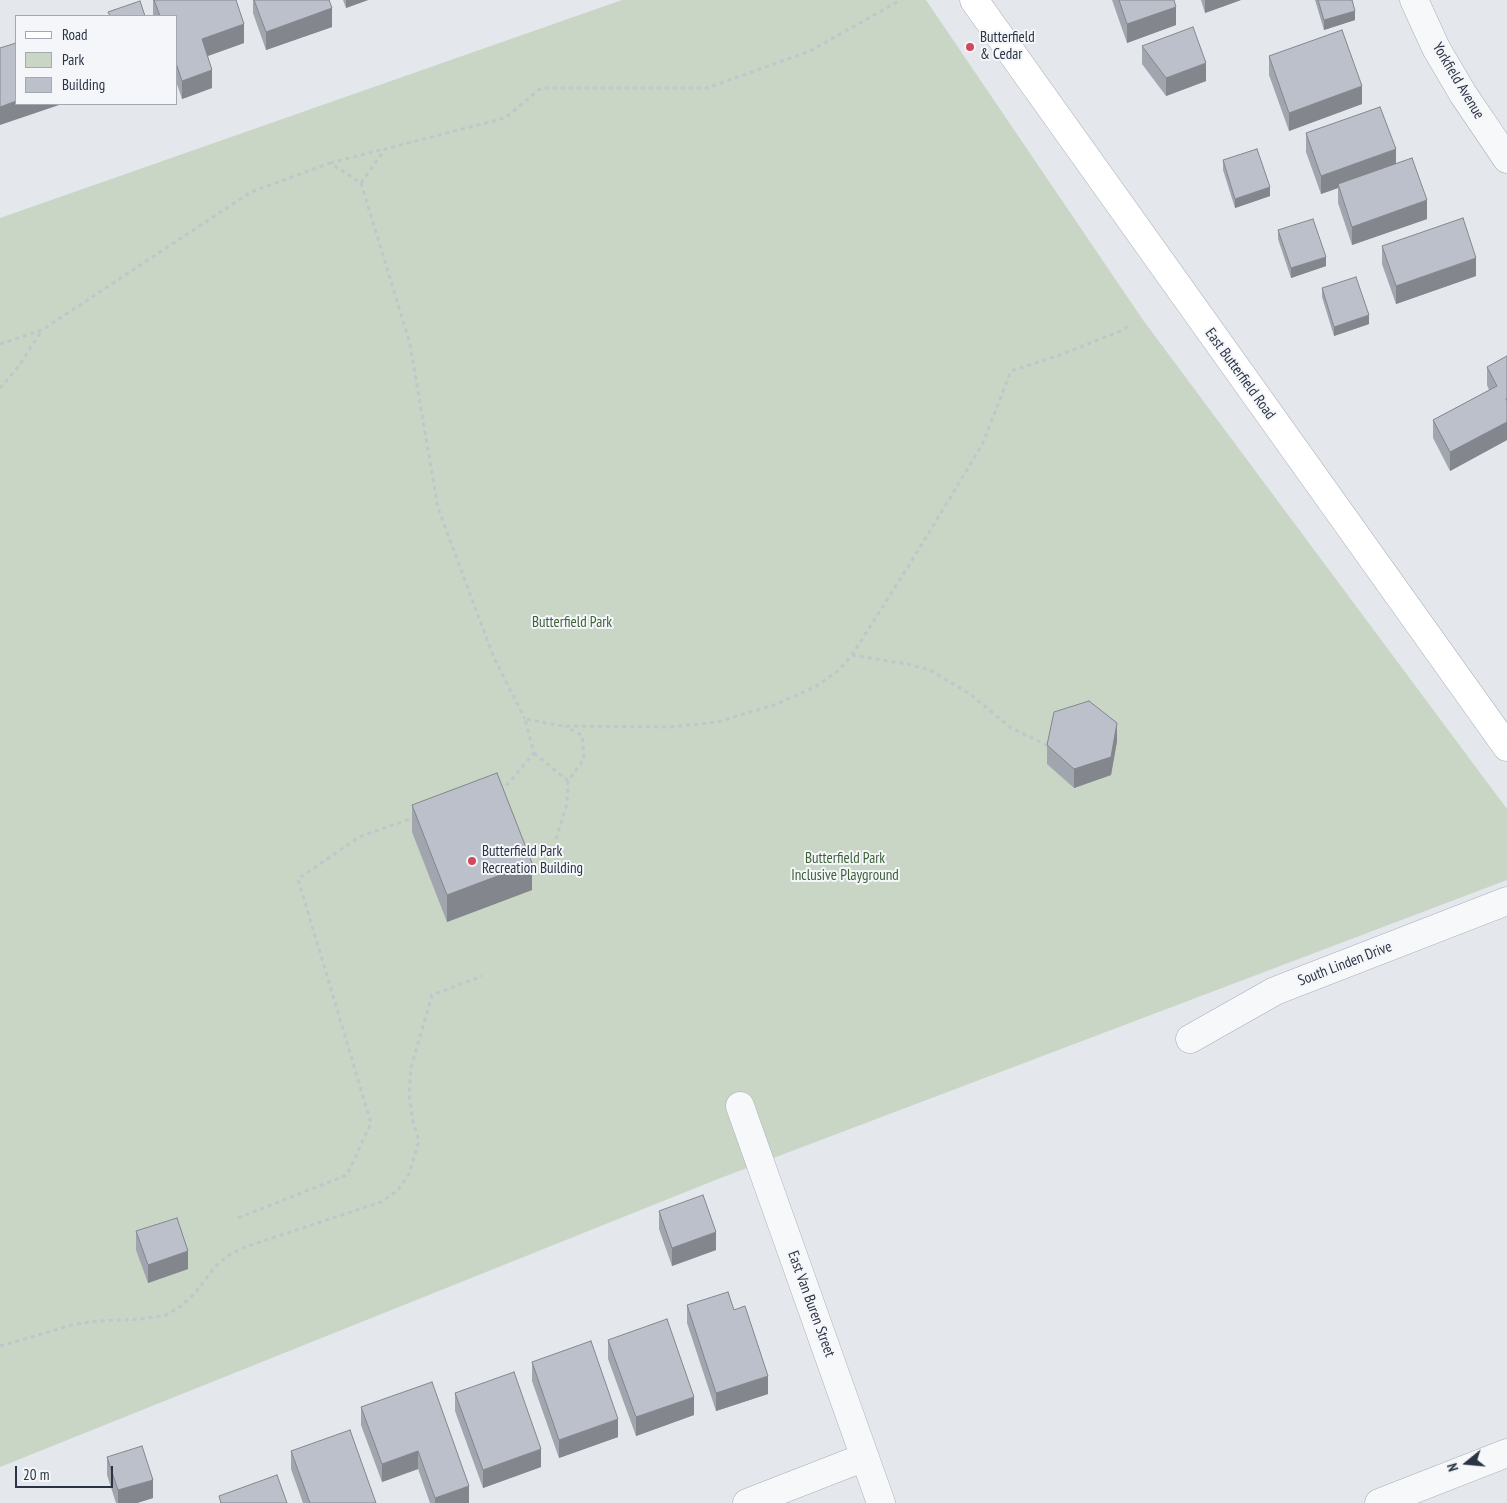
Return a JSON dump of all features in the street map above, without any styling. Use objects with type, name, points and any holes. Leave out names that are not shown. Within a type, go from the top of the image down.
[{"type":"main road","name":"East Butterfield Road","points":[[974,0],[1507,747]]},
{"type":"street","name":"Yorkfield Avenue","points":[[1414,0],[1436,48],[1507,159]]},
{"type":"street","name":"South Linden Drive","points":[[1190,1039],[1275,991],[1507,901]]},
{"type":"street","name":"East Van Buren Street","points":[[740,1106],[882,1503]]},
{"type":"street","points":[[1379,1503],[1507,1453]]},
{"type":"street","points":[[747,1503],[865,1457]]},
{"type":"path","points":[[0,344],[42,330],[251,192],[330,163],[505,118],[540,88],[707,88],[810,51],[897,2]]},
{"type":"path","points":[[361,183],[385,149]]},
{"type":"path","points":[[330,163],[361,183],[410,344],[438,508],[494,658],[525,719],[534,753],[568,781]]},
{"type":"path","points":[[525,719],[563,726],[670,727],[717,722],[774,706],[815,687],[839,670],[852,655],[911,562],[982,445],[1011,371],[1060,355],[1123,330],[1130,324]]},
{"type":"path","points":[[0,388],[18,366],[42,330]]},
{"type":"path","points":[[852,655],[907,664],[930,670],[970,694],[1012,728],[1050,746]]},
{"type":"path","points":[[556,839],[567,804],[568,781],[584,759],[582,735],[563,726]]},
{"type":"path","points":[[497,789],[506,786],[534,753]]},
{"type":"path","points":[[238,1218],[347,1175],[371,1123],[298,879],[359,837],[424,814]]},
{"type":"path","points":[[0,1346],[97,1321],[140,1319],[166,1315],[195,1293],[214,1268],[227,1256],[245,1248],[381,1202],[397,1191],[409,1174],[419,1141],[413,1121],[409,1095],[411,1068],[432,995],[482,976]]},
{"type":"green space","name":"Butterfield Park","points":[[622,0],[926,0],[1143,320],[1507,809],[1507,880],[718,1179],[0,1467],[0,218]]},
{"type":"building","points":[[154,0],[236,0],[244,24],[202,39],[212,70],[182,81],[178,69],[178,15],[160,15]]},
{"type":"building","points":[[254,0],[329,0],[332,8],[266,32]]},
{"type":"building","points":[[1119,0],[1174,0],[1176,7],[1127,24]]},
{"type":"building","points":[[1318,0],[1352,0],[1355,11],[1324,20]]},
{"type":"building","points":[[140,1],[145,15],[110,15],[108,12]]},
{"type":"building","points":[[1193,27],[1206,63],[1166,78],[1142,46]]},
{"type":"building","points":[[1342,30],[1362,86],[1289,113],[1269,56]]},
{"type":"building","points":[[15,43],[15,101],[0,107],[0,48]]},
{"type":"building","points":[[1380,107],[1396,149],[1321,176],[1306,133]]},
{"type":"building","points":[[1257,149],[1270,187],[1235,199],[1223,160]]},
{"type":"building","points":[[1412,158],[1427,200],[1352,227],[1338,184]]},
{"type":"building","points":[[1463,218],[1476,258],[1396,286],[1382,246]]},
{"type":"building","points":[[1313,219],[1326,257],[1291,268],[1278,230]]},
{"type":"building","points":[[1356,277],[1369,315],[1334,327],[1322,288]]},
{"type":"building","points":[[1507,356],[1507,422],[1450,452],[1433,420],[1497,386],[1487,367]]},
{"type":"building","points":[[1089,701],[1117,723],[1111,757],[1074,769],[1047,745],[1054,712]]},
{"type":"building","name":"Butterfield Park Recreation Building","points":[[497,773],[532,863],[447,895],[412,805]]},
{"type":"building","points":[[703,1195],[716,1232],[672,1248],[659,1211]]},
{"type":"building","points":[[177,1218],[188,1251],[148,1265],[136,1231]]},
{"type":"building","points":[[728,1292],[734,1310],[745,1306],[768,1376],[716,1393],[687,1305]]},
{"type":"building","points":[[667,1319],[694,1397],[636,1417],[608,1340]]},
{"type":"building","points":[[591,1341],[618,1419],[559,1440],[532,1362]]},
{"type":"building","points":[[514,1372],[541,1449],[483,1470],[455,1393]]},
{"type":"building","points":[[432,1382],[469,1486],[435,1498],[418,1451],[382,1464],[361,1407]]},
{"type":"building","points":[[350,1430],[376,1503],[310,1503],[291,1451]]},
{"type":"building","points":[[142,1446],[153,1480],[118,1490],[107,1457]]},
{"type":"building","points":[[277,1475],[287,1503],[221,1503],[219,1496]]},
{"type":"place","name":"Butterfield & Cedar","points":[[970,47]]},
{"type":"place","name":"Butterfield Park Recreation Building","points":[[472,861]]},
{"type":"park label","name":"Butterfield Park Inclusive Playground","points":[[845,868]]}]
